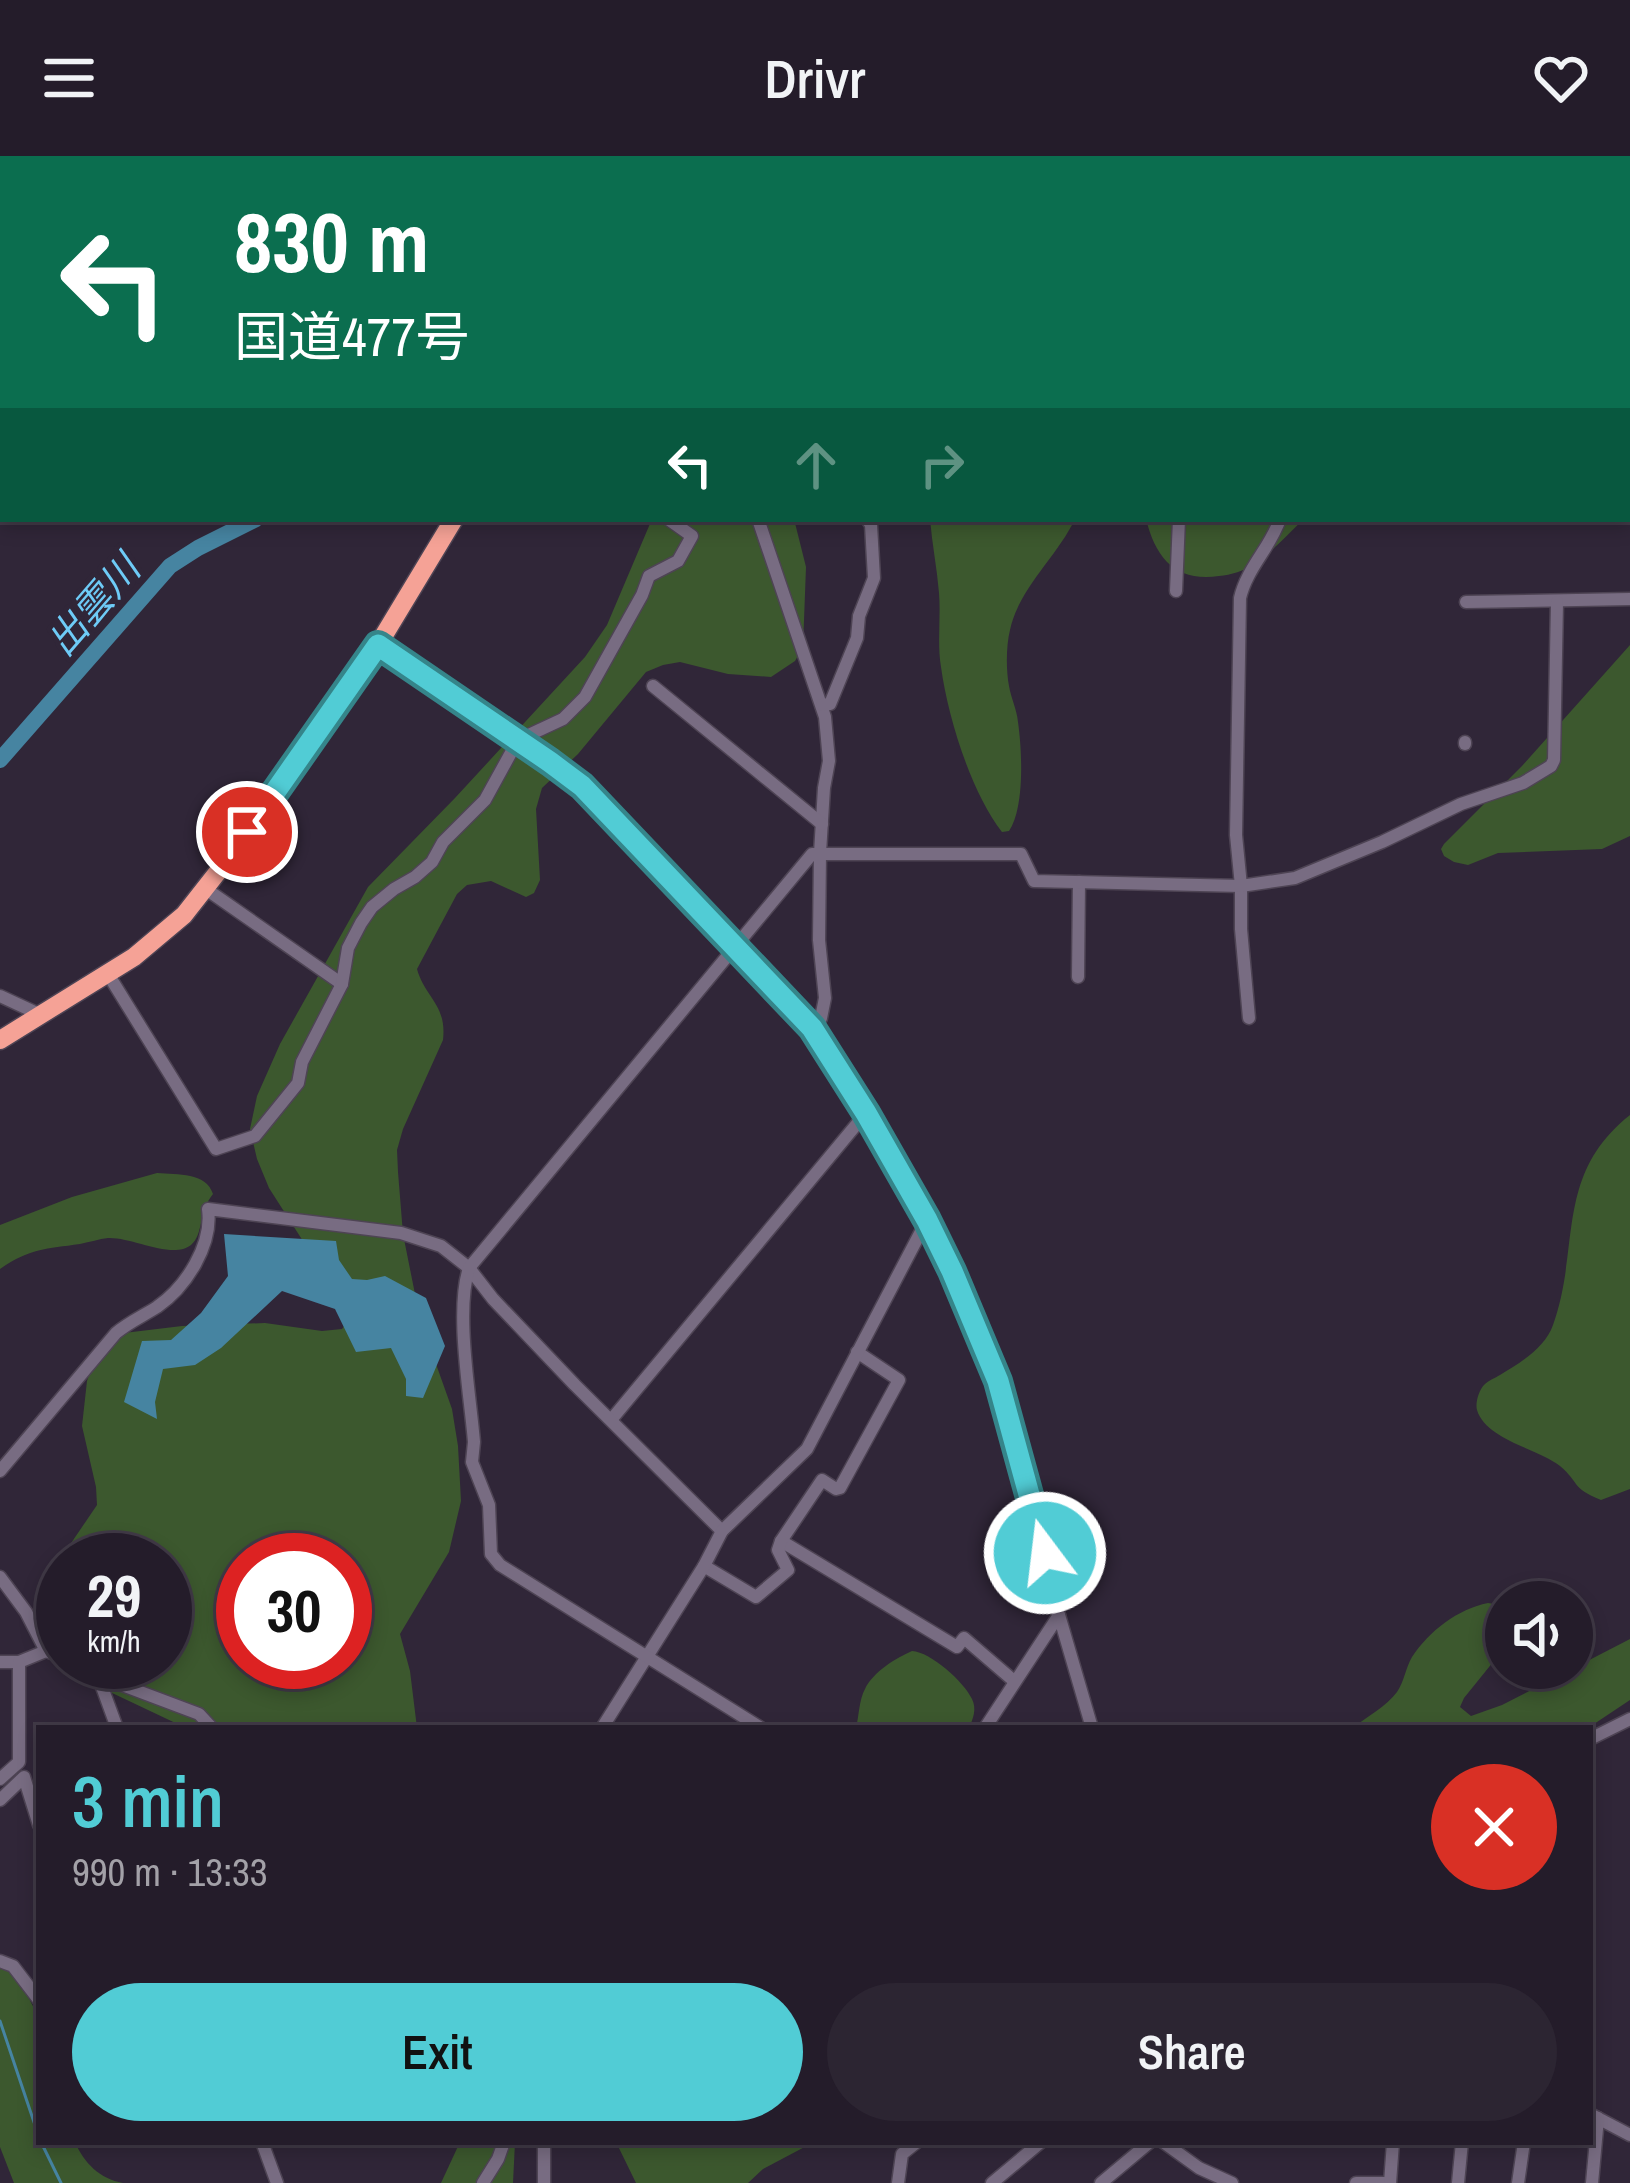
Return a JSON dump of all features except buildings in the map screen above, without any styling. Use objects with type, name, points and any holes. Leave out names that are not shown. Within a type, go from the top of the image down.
[{"type":"highway","points":[[0,1040],[160,937],[206,889],[378,645],[452,522]]},
{"type":"street","points":[[108,974],[216,1148],[256,1136],[298,1083],[302,1063],[342,984],[349,948],[372,907],[432,862],[443,842],[485,800],[518,740],[563,719],[585,697],[649,576],[678,561],[692,536],[672,522]]},
{"type":"street","points":[[759,522],[823,705],[829,761],[820,853],[819,940],[825,998],[821,1018],[812,1028]]},
{"type":"street","points":[[823,705],[830,704],[857,638],[859,616],[874,578],[873,522]]},
{"type":"street","points":[[1176,591],[1179,522]]},
{"type":"street","points":[[1249,1018],[1236,836],[1240,598],[1250,570],[1279,522]]},
{"type":"street","points":[[1466,602],[1630,599]]},
{"type":"street","points":[[756,1725],[500,1565],[491,1554],[489,1505],[472,1462],[463,1309],[469,1268],[812,854],[1021,854],[1034,881],[1241,886],[1295,878],[1461,804],[1522,783],[1551,766],[1557,602]]},
{"type":"street","points":[[378,645],[582,786],[812,1028],[927,1220],[998,1381],[1091,1725]]},
{"type":"street","points":[[653,686],[822,824]]},
{"type":"street","points":[[1078,977],[1079,882]]},
{"type":"street","points":[[206,889],[342,984]]},
{"type":"street","points":[[0,996],[41,1015]]},
{"type":"street","points":[[611,1420],[866,1113]]},
{"type":"street","points":[[0,1471],[116,1333],[158,1306],[177,1287],[206,1240],[208,1209],[401,1233],[441,1246],[469,1268],[493,1299],[722,1531]]},
{"type":"street","points":[[604,1725],[722,1531],[807,1449],[927,1220]]},
{"type":"street","points":[[704,1567],[756,1597],[788,1570],[778,1550],[781,1541],[822,1480],[840,1488],[899,1381],[857,1352]]},
{"type":"street","points":[[781,1541],[957,1647],[964,1638],[1014,1681]]},
{"type":"street","points":[[0,1576],[36,1632]]},
{"type":"street","points":[[987,1725],[1059,1615]]},
{"type":"street","points":[[0,1662],[36,1655]]},
{"type":"street","points":[[0,1779],[19,1762],[19,1662]]},
{"type":"street","points":[[103,1689],[116,1725]]},
{"type":"street","points":[[134,1689],[200,1714],[209,1725]]},
{"type":"street","points":[[1593,1738],[1630,1719]]},
{"type":"street","points":[[0,1800],[24,1777],[36,1815]]},
{"type":"street","points":[[0,1961],[13,1966],[36,1996]]},
{"type":"street","points":[[1592,2183],[1594,2116],[1630,2135]]},
{"type":"street","points":[[263,2145],[277,2183]]},
{"type":"street","points":[[483,2183],[502,2145]]},
{"type":"street","points":[[544,2145],[544,2183]]},
{"type":"street","points":[[898,2183],[902,2155],[914,2145]]},
{"type":"street","points":[[992,2183],[1037,2145]]},
{"type":"street","points":[[1101,2183],[1146,2145]]},
{"type":"street","points":[[1167,2145],[1199,2168],[1232,2183]]},
{"type":"street","points":[[1356,2183],[1388,2183],[1393,2145]]},
{"type":"street","points":[[1458,2183],[1462,2145]]},
{"type":"street","points":[[1518,2183],[1524,2145]]},
{"type":"green space","points":[[651,522],[795,522],[806,567],[803,647],[795,661],[771,677],[728,674],[680,662],[646,672],[578,754],[542,788],[536,809],[540,880],[534,893],[526,897],[491,881],[467,885],[457,894],[417,969],[439,1009],[443,1040],[397,1150],[403,1234],[420,1319],[452,1409],[461,1501],[449,1552],[400,1634],[417,1725],[180,1725],[106,1689],[192,1689],[192,1533],[78,1533],[97,1505],[82,1426],[87,1381],[97,1351],[124,1333],[265,1323],[322,1331],[342,1329],[351,1316],[269,1188],[250,1129],[257,1096],[280,1044],[368,887],[585,657],[607,625]]},
{"type":"green space","points":[[930,522],[1073,522],[1021,600],[1010,630],[1007,673],[1021,762],[1018,808],[1009,831],[1002,832],[991,816],[962,754],[940,658]]},
{"type":"green space","points":[[1147,522],[1301,522],[1268,554],[1228,575],[1204,577],[1180,571],[1156,546]]},
{"type":"green space","points":[[1630,645],[1630,836],[1602,849],[1498,853],[1468,865],[1444,856],[1444,844],[1522,766]]},
{"type":"green space","points":[[1630,1115],[1630,1489],[1601,1500],[1580,1488],[1551,1460],[1491,1429],[1477,1404],[1484,1385],[1531,1354],[1549,1333],[1561,1296],[1580,1187],[1606,1138]]},
{"type":"green space","points":[[157,1173],[198,1178],[213,1194],[191,1245],[174,1250],[108,1238],[38,1250],[0,1269],[0,1225],[72,1197]]},
{"type":"green space","points":[[1485,1604],[1485,1672],[1460,1707],[1471,1716],[1533,1689],[1593,1689],[1593,1658],[1630,1639],[1630,1700],[1592,1725],[1357,1725],[1393,1697],[1419,1647],[1455,1616]]},
{"type":"green space","points":[[912,1651],[937,1662],[972,1699],[970,1725],[856,1725],[861,1698],[885,1666]]},
{"type":"green space","points":[[0,1958],[19,1979],[36,2012],[36,2145],[77,2145],[94,2169],[123,2183],[14,2183],[0,2147]]},
{"type":"green space","points":[[459,2145],[515,2145],[513,2183],[441,2183]]},
{"type":"green space","points":[[617,2145],[808,2145],[763,2169],[748,2183],[636,2183]]},
{"type":"water","points":[[224,1234],[336,1241],[339,1260],[352,1279],[385,1276],[426,1298],[445,1346],[423,1398],[406,1396],[406,1379],[391,1348],[356,1352],[335,1309],[282,1291],[221,1348],[195,1365],[163,1369],[155,1402],[157,1419],[124,1402],[142,1341],[171,1340],[201,1313],[228,1276]]},
{"type":"waterway","name":"出雲川","points":[[0,760],[170,566],[250,522]]},
{"type":"waterway","points":[[0,2021],[36,2128]]},
{"type":"waterway","points":[[42,2145],[61,2183]]},
{"type":"route","points":[[247,832],[378,645],[582,786],[812,1028],[838,1066],[952,1271],[998,1381],[1045,1553]]}]
